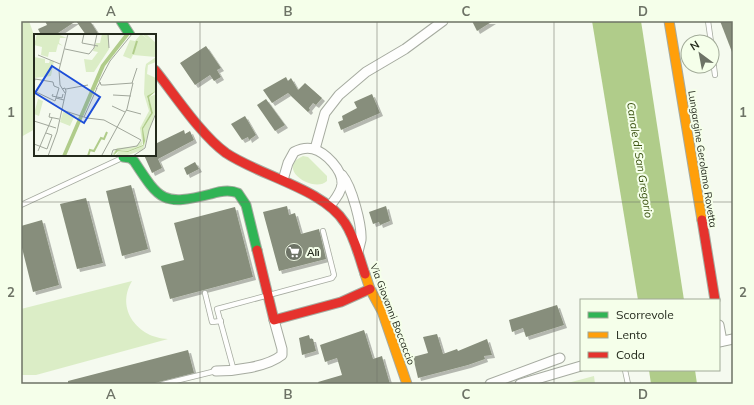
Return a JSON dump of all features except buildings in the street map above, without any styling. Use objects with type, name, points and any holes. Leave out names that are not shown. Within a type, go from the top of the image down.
[{"type":"street","points":[[121,21],[129,34]]},
{"type":"street","points":[[282,180],[294,152],[303,148],[314,149],[325,113],[339,95],[366,72],[404,49],[443,21]]},
{"type":"street","name":"Lungargine Gerolamo Rovetta","points":[[669,21],[715,299]]},
{"type":"street","name":"Via Giovanni Boccaccio","points":[[156,71],[201,128],[225,152],[248,166],[303,189],[330,206],[345,222],[358,252],[370,289],[382,311],[407,384]]},
{"type":"street","name":"Via Giovanni Boccaccio","points":[[314,149],[329,159],[345,179],[354,202],[360,227],[361,240],[358,252]]},
{"type":"street","points":[[123,157],[130,158],[134,161],[155,192],[168,201],[184,201],[228,190],[238,193],[246,205],[282,348],[282,355],[276,360],[234,371],[216,371]]},
{"type":"street","points":[[330,206],[340,192],[342,182],[337,170]]},
{"type":"street","points":[[274,320],[341,302],[370,289]]},
{"type":"street","points":[[720,341],[733,339]]},
{"type":"street","points":[[490,384],[560,358]]},
{"type":"street","points":[[520,384],[580,366]]},
{"type":"lane","points":[[708,21],[709,34]]},
{"type":"lane","points":[[21,205],[123,157]]},
{"type":"lane","points":[[234,371],[217,309],[332,278],[334,275],[323,231]]},
{"type":"lane","points":[[205,293],[212,322],[220,321]]},
{"type":"lane","points":[[163,384],[216,371]]},
{"type":"lane","points":[[625,371],[628,384]]},
{"type":"shaded area","points":[[21,21],[29,21],[34,35],[34,130],[21,137]]},
{"type":"shaded area","points":[[303,156],[308,157],[327,176],[327,181],[321,184],[314,184],[306,182],[294,173],[293,167],[295,161]]},
{"type":"shaded area","points":[[132,281],[127,291],[126,302],[132,320],[139,328],[147,333],[168,339],[36,375],[21,375],[21,309]]},
{"type":"shaded area","points":[[594,376],[595,384],[564,384]]},
{"type":"water","name":"Canale di San Gregorio","points":[[592,21],[641,21],[684,299],[638,299]]},
{"type":"water","points":[[649,371],[695,371],[697,384],[651,384]]},
{"type":"traffic: fast","points":[[121,21],[129,34]]},
{"type":"traffic: fast","points":[[123,157],[130,158],[134,161],[150,185],[164,197],[182,200],[224,191],[238,193],[246,205],[257,250]]},
{"type":"traffic: slow","points":[[669,21],[702,220]]},
{"type":"traffic: slow","points":[[365,274],[370,289],[382,311],[407,384]]},
{"type":"traffic: jam","points":[[156,71],[207,136],[226,153],[256,169],[307,192],[335,211],[345,223],[352,235],[365,274]]},
{"type":"traffic: jam","points":[[702,220],[715,299]]},
{"type":"traffic: jam","points":[[257,250],[274,320],[341,302],[370,289]]},
{"type":"place","name":"Alì","points":[[294,252]]}]
